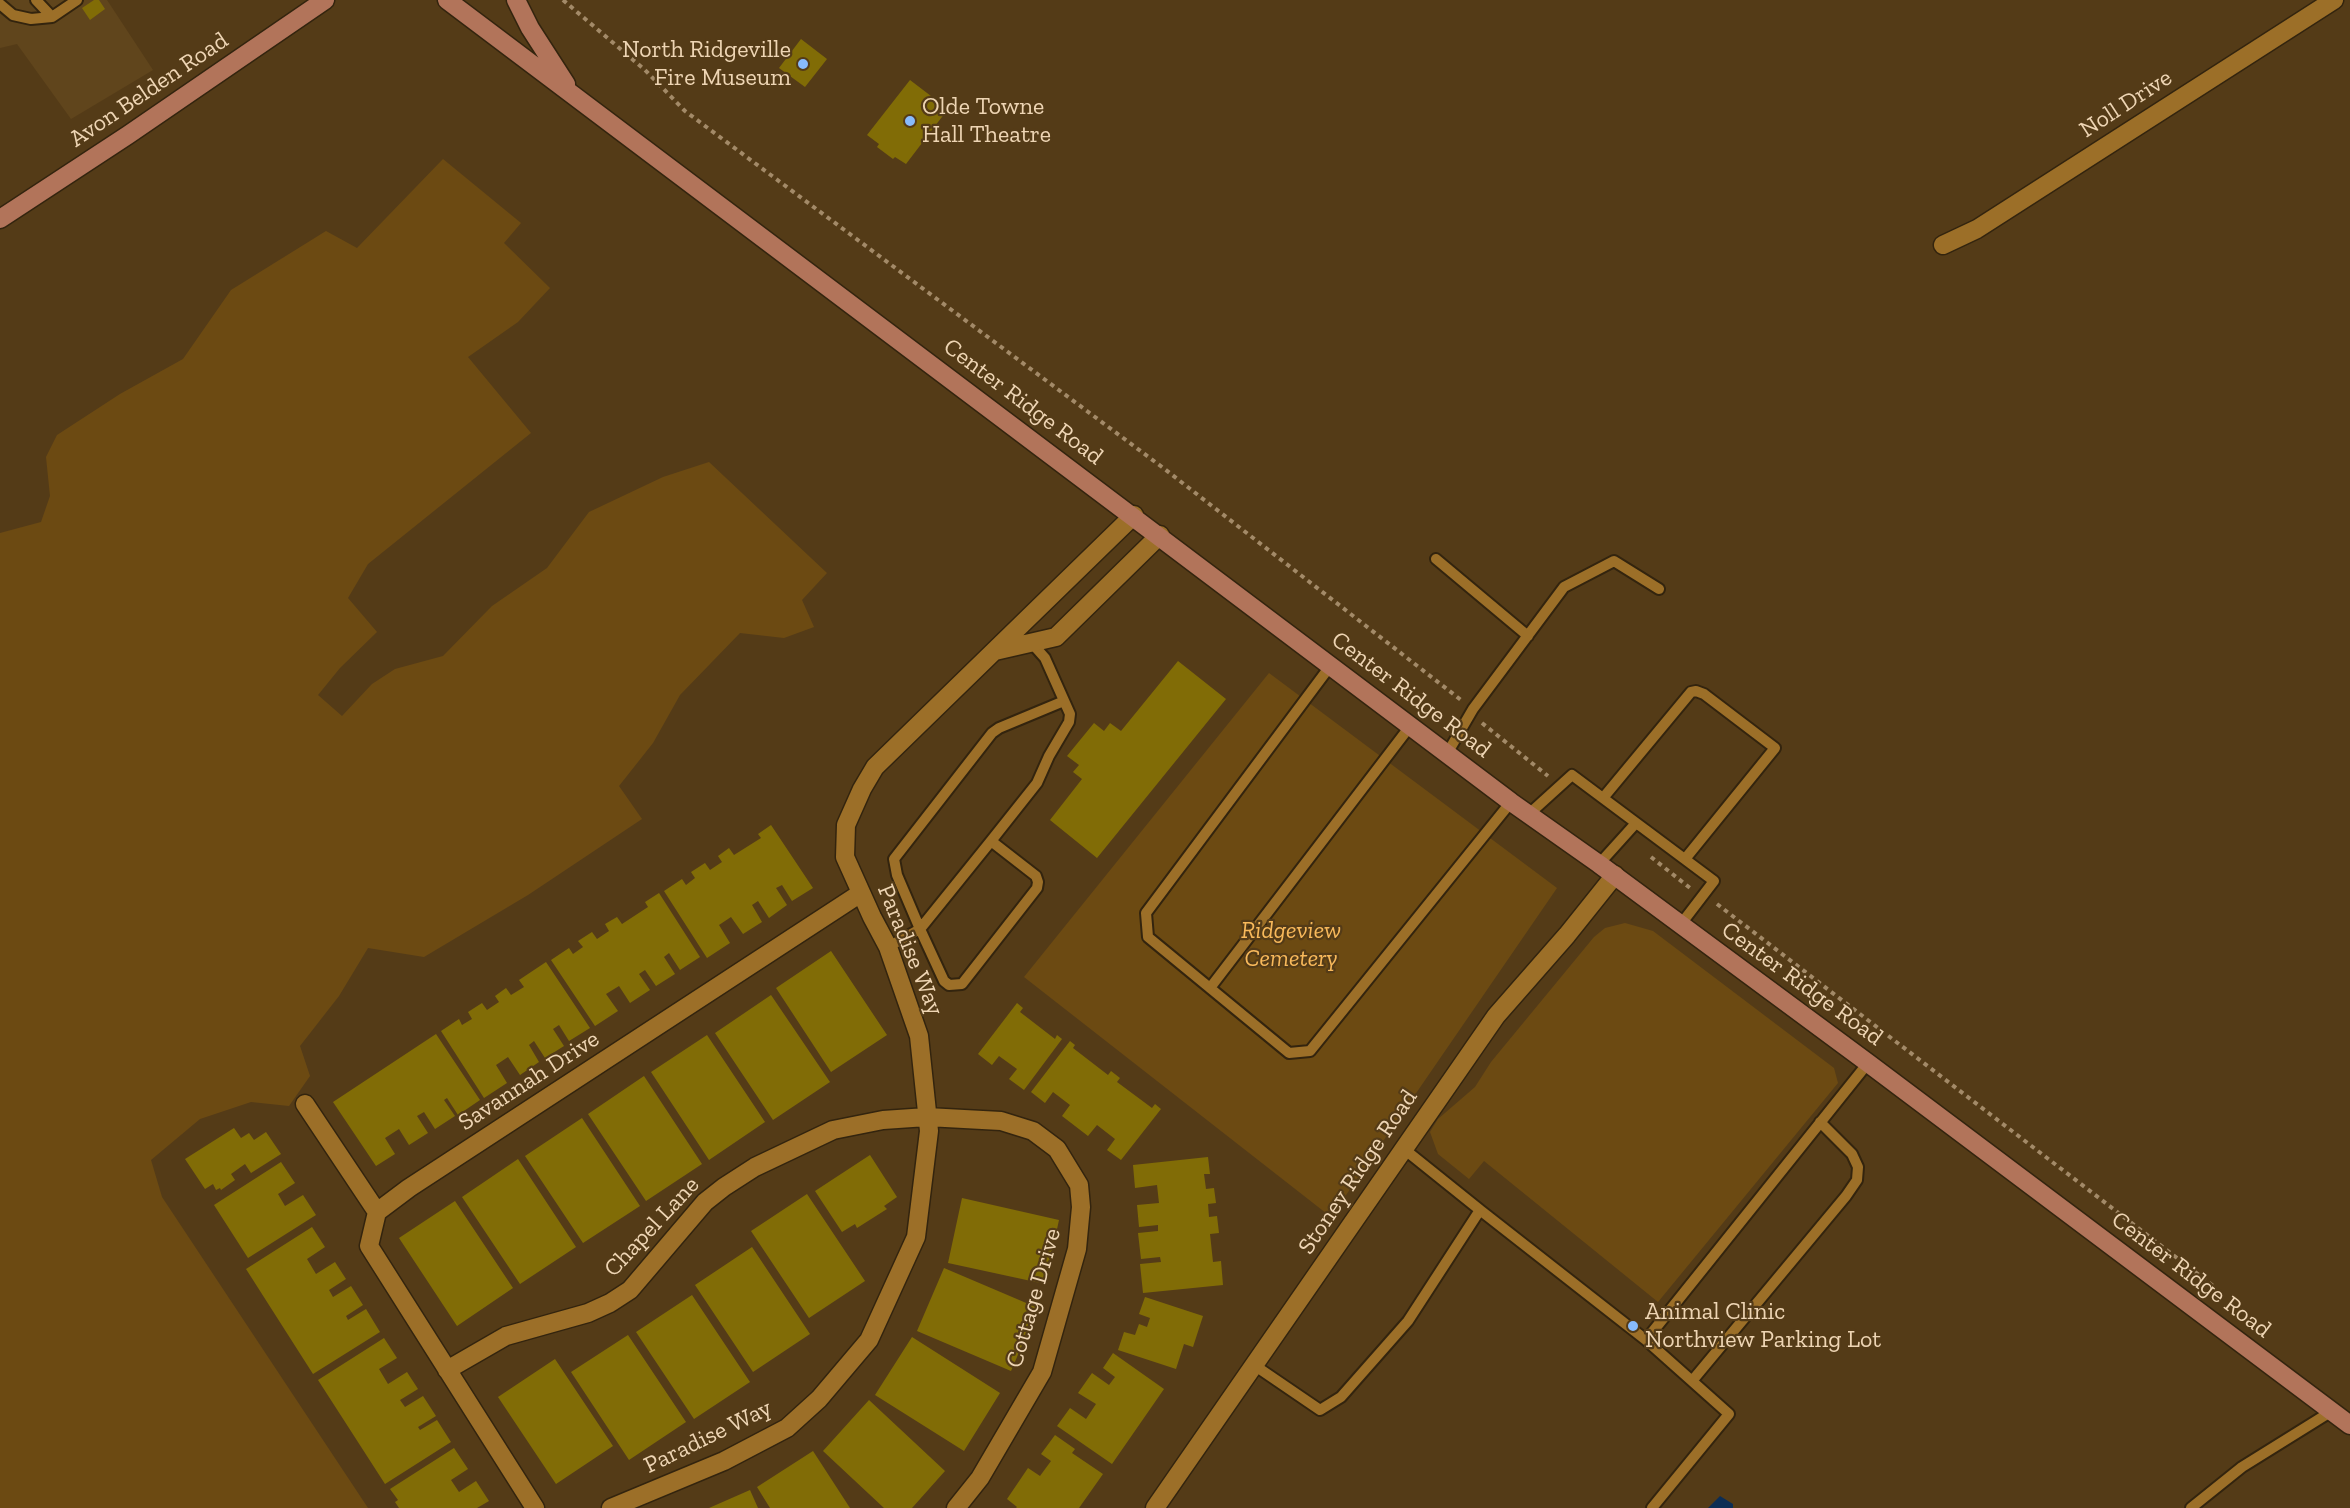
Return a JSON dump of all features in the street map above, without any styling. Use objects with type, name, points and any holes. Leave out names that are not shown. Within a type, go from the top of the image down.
[{"type":"main road","name":"Avon Belden Road","points":[[0,219],[325,0]]},
{"type":"main road","name":"Center Ridge Road","points":[[447,0],[1134,515],[1512,802],[1615,875],[1868,1063],[2350,1425]]},
{"type":"main road","points":[[516,0],[530,28],[574,96]]},
{"type":"street","name":"Noll Drive","points":[[1943,245],[1977,229],[2334,0]]},
{"type":"street","name":"Paradise Way","points":[[611,1508],[724,1461],[787,1428],[819,1399],[869,1340],[916,1237],[928,1131],[919,1036],[888,947],[845,857],[846,825],[862,789],[876,767],[1134,515]]},
{"type":"street","points":[[994,652],[1056,637],[1160,535]]},
{"type":"street","name":"Stoney Ridge Road","points":[[1155,1508],[1496,1016],[1567,935],[1615,875]]},
{"type":"street","name":"Savannah Drive","points":[[377,1212],[409,1188],[861,893]]},
{"type":"street","points":[[305,1104],[377,1212],[369,1246],[535,1508]]},
{"type":"street","name":"Chapel Lane","points":[[447,1370],[506,1336],[588,1313],[630,1290],[705,1202],[755,1167],[833,1130],[883,1120],[927,1117]]},
{"type":"street","name":"Cottage Drive","points":[[927,1117],[1001,1121],[1033,1131],[1058,1149],[1079,1185],[1081,1207],[1077,1249],[1042,1372],[980,1478],[956,1508]]},
{"type":"lane","points":[[36,0],[52,16]]},
{"type":"lane","points":[[0,4],[13,15],[21,18],[52,16],[77,0]]},
{"type":"lane","points":[[1436,560],[1528,636]]},
{"type":"lane","points":[[1448,752],[1473,710],[1564,587],[1614,561],[1659,589]]},
{"type":"lane","points":[[888,947],[920,929],[992,841],[1043,774],[1049,756],[1069,722],[1070,714],[1045,658],[1017,629]]},
{"type":"lane","points":[[1331,665],[1146,913],[1149,937],[1289,1053],[1310,1051],[1512,802]]},
{"type":"lane","points":[[1603,798],[1691,692],[1704,694],[1775,748],[1685,859]]},
{"type":"lane","points":[[992,841],[1036,876],[1037,888],[962,984],[949,985],[944,981],[920,929],[897,875],[894,859],[992,733],[1064,701]]},
{"type":"lane","points":[[1210,988],[1411,725]]},
{"type":"lane","points":[[1529,814],[1572,775],[1714,881],[1681,924]]},
{"type":"lane","points":[[1599,864],[1636,823]]},
{"type":"lane","points":[[1646,1340],[1868,1063]]},
{"type":"lane","points":[[1692,1382],[1857,1180],[1858,1167],[1852,1154],[1820,1122]]},
{"type":"lane","points":[[1404,1149],[1646,1340],[1729,1414],[1652,1508]]},
{"type":"lane","points":[[1254,1365],[1320,1410],[1341,1397],[1408,1321],[1480,1210]]},
{"type":"lane","points":[[2191,1508],[2242,1467],[2332,1411]]},
{"type":"path","points":[[563,0],[645,70],[685,111],[1153,460],[1473,710],[1489,729],[1560,786]]},
{"type":"path","points":[[1625,836],[1702,897],[1722,907],[2216,1288]]},
{"type":"shaded area","points":[[0,0],[107,0],[153,70],[71,119],[17,44],[0,48]]},
{"type":"green space","points":[[443,159],[521,223],[504,243],[550,288],[518,322],[468,357],[531,433],[368,564],[348,598],[377,632],[340,668],[318,695],[342,716],[372,684],[395,669],[443,656],[492,606],[547,568],[589,512],[663,477],[709,462],[827,573],[802,600],[814,627],[784,638],[740,633],[680,695],[653,743],[619,786],[642,819],[528,895],[424,957],[368,948],[339,996],[300,1046],[310,1076],[289,1106],[251,1102],[200,1119],[151,1160],[162,1197],[368,1508],[0,1508],[0,533],[41,522],[50,496],[46,457],[57,435],[120,394],[183,359],[231,290],[326,231],[357,248]]},
{"type":"green space","name":"Ridgeview Cemetery","points":[[1269,673],[1557,888],[1331,1217],[1024,977]]},
{"type":"green space","points":[[1625,923],[1653,931],[1834,1068],[1838,1083],[1658,1302],[1484,1161],[1469,1179],[1438,1154],[1430,1132],[1438,1119],[1475,1087],[1491,1062],[1594,937],[1605,928]]},
{"type":"water","points":[[1720,1496],[1733,1504],[1733,1508],[1708,1508]]},
{"type":"building","points":[[94,0],[99,0],[105,9],[90,20],[82,8]]},
{"type":"building","name":"North Ridgeville Fire Museum","points":[[801,39],[827,59],[805,87],[779,68]]},
{"type":"building","points":[[910,80],[948,109],[906,164],[895,157],[893,159],[877,147],[879,144],[867,135]]},
{"type":"building","points":[[1178,661],[1226,699],[1097,858],[1050,820],[1082,779],[1073,772],[1079,765],[1067,756],[1094,723],[1104,731],[1110,723],[1121,731]]},
{"type":"building","points":[[771,825],[813,888],[792,901],[782,885],[776,888],[787,905],[769,918],[758,901],[752,905],[762,922],[743,934],[731,917],[719,925],[730,943],[707,958],[664,891],[682,879],[686,885],[695,878],[691,872],[705,863],[710,870],[722,862],[718,856],[729,848],[734,855],[761,838],[758,834]]},
{"type":"building","points":[[659,893],[700,957],[680,970],[669,953],[664,957],[675,974],[656,986],[645,970],[639,974],[650,990],[630,1003],[619,986],[606,994],[618,1011],[595,1026],[551,960],[569,948],[573,954],[583,947],[578,941],[592,932],[597,939],[609,931],[605,924],[617,917],[622,924],[648,907],[645,902]]},
{"type":"building","points":[[831,951],[887,1035],[831,1072],[776,988]]},
{"type":"building","points":[[546,962],[590,1028],[569,1041],[559,1025],[553,1029],[564,1046],[545,1058],[534,1041],[529,1045],[539,1062],[520,1075],[508,1057],[496,1065],[507,1083],[484,1098],[441,1031],[459,1019],[462,1025],[472,1019],[468,1012],[482,1003],[487,1010],[499,1002],[495,996],[506,988],[511,995],[524,987],[519,980]]},
{"type":"building","points":[[771,995],[830,1082],[773,1120],[715,1033]]},
{"type":"building","points":[[1017,1003],[1023,1008],[1020,1012],[1055,1039],[1057,1035],[1062,1039],[1024,1090],[1009,1079],[1017,1069],[999,1056],[992,1065],[978,1054]]},
{"type":"building","points":[[436,1034],[480,1100],[458,1115],[447,1098],[444,1100],[455,1116],[435,1129],[424,1112],[417,1116],[428,1133],[409,1145],[399,1129],[385,1138],[395,1154],[376,1166],[333,1102]]},
{"type":"building","points":[[707,1035],[765,1122],[709,1160],[651,1072]]},
{"type":"building","points":[[1070,1041],[1075,1045],[1073,1048],[1108,1075],[1111,1071],[1120,1078],[1117,1082],[1152,1108],[1155,1104],[1161,1109],[1121,1160],[1107,1150],[1115,1139],[1097,1125],[1088,1136],[1062,1116],[1070,1105],[1053,1092],[1045,1103],[1031,1092]]},
{"type":"building","points":[[644,1076],[702,1164],[646,1201],[588,1114]]},
{"type":"building","points":[[582,1118],[640,1206],[583,1243],[525,1156]]},
{"type":"building","points":[[234,1128],[241,1138],[249,1133],[254,1140],[266,1132],[281,1154],[251,1173],[245,1164],[231,1174],[235,1180],[221,1190],[220,1188],[216,1190],[213,1184],[205,1189],[185,1159]]},
{"type":"building","points":[[870,1155],[897,1197],[884,1206],[887,1209],[857,1228],[855,1224],[842,1232],[815,1191]]},
{"type":"building","points":[[1208,1157],[1210,1174],[1204,1174],[1206,1189],[1214,1188],[1216,1203],[1208,1204],[1209,1217],[1217,1216],[1219,1233],[1210,1234],[1213,1262],[1221,1261],[1223,1285],[1143,1293],[1140,1264],[1161,1262],[1160,1257],[1141,1259],[1138,1233],[1158,1231],[1158,1225],[1139,1227],[1137,1205],[1159,1203],[1157,1185],[1135,1188],[1133,1165]]},
{"type":"building","points":[[518,1159],[576,1247],[520,1284],[462,1197]]},
{"type":"building","points":[[281,1162],[295,1183],[278,1194],[285,1206],[303,1195],[316,1215],[248,1258],[214,1205]]},
{"type":"building","points":[[807,1194],[865,1281],[809,1318],[751,1231]]},
{"type":"building","points":[[962,1198],[1059,1220],[1045,1284],[948,1263]]},
{"type":"building","points":[[455,1201],[513,1288],[457,1326],[399,1238]]},
{"type":"building","points":[[312,1227],[325,1247],[307,1259],[316,1274],[335,1262],[346,1279],[329,1290],[333,1297],[351,1286],[363,1305],[346,1316],[348,1320],[366,1309],[380,1332],[313,1374],[246,1269]]},
{"type":"building","points":[[752,1247],[810,1334],[753,1372],[695,1285]]},
{"type":"building","points":[[944,1268],[1038,1308],[1011,1371],[917,1331]]},
{"type":"building","points":[[692,1295],[750,1382],[694,1419],[636,1332]]},
{"type":"building","points":[[1145,1297],[1203,1316],[1193,1347],[1184,1344],[1176,1369],[1118,1350],[1124,1332],[1135,1335],[1139,1324],[1147,1327],[1150,1318],[1139,1314]]},
{"type":"building","points":[[628,1335],[686,1422],[629,1460],[571,1372]]},
{"type":"building","points":[[912,1337],[1000,1393],[964,1451],[875,1395]]},
{"type":"building","points":[[384,1338],[397,1358],[379,1369],[388,1384],[407,1372],[418,1389],[400,1400],[405,1407],[423,1396],[436,1416],[418,1427],[420,1430],[437,1420],[451,1442],[385,1484],[318,1380]]},
{"type":"building","points":[[1113,1353],[1164,1389],[1112,1464],[1057,1426],[1070,1408],[1086,1419],[1096,1404],[1078,1393],[1092,1373],[1109,1385],[1115,1377],[1103,1368]]},
{"type":"building","points":[[555,1359],[613,1446],[556,1484],[498,1397]]},
{"type":"building","points":[[869,1400],[945,1471],[912,1508],[884,1508],[823,1451]]},
{"type":"building","points":[[1055,1435],[1075,1449],[1072,1453],[1103,1474],[1079,1508],[1016,1508],[1007,1499],[1028,1468],[1040,1476],[1051,1461],[1041,1454]]},
{"type":"building","points":[[454,1448],[468,1469],[451,1480],[459,1492],[476,1481],[489,1501],[477,1508],[399,1508],[395,1502],[398,1500],[390,1489]]},
{"type":"building","points":[[813,1451],[850,1508],[770,1508],[757,1487]]},
{"type":"building","points":[[750,1490],[758,1508],[709,1508]]},
{"type":"place","name":"North Ridgeville Fire Museum","points":[[803,64]]},
{"type":"place","name":"Olde Towne Hall Theatre","points":[[910,121]]},
{"type":"place","name":"Animal Clinic Northview Parking Lot","points":[[1633,1326]]}]
